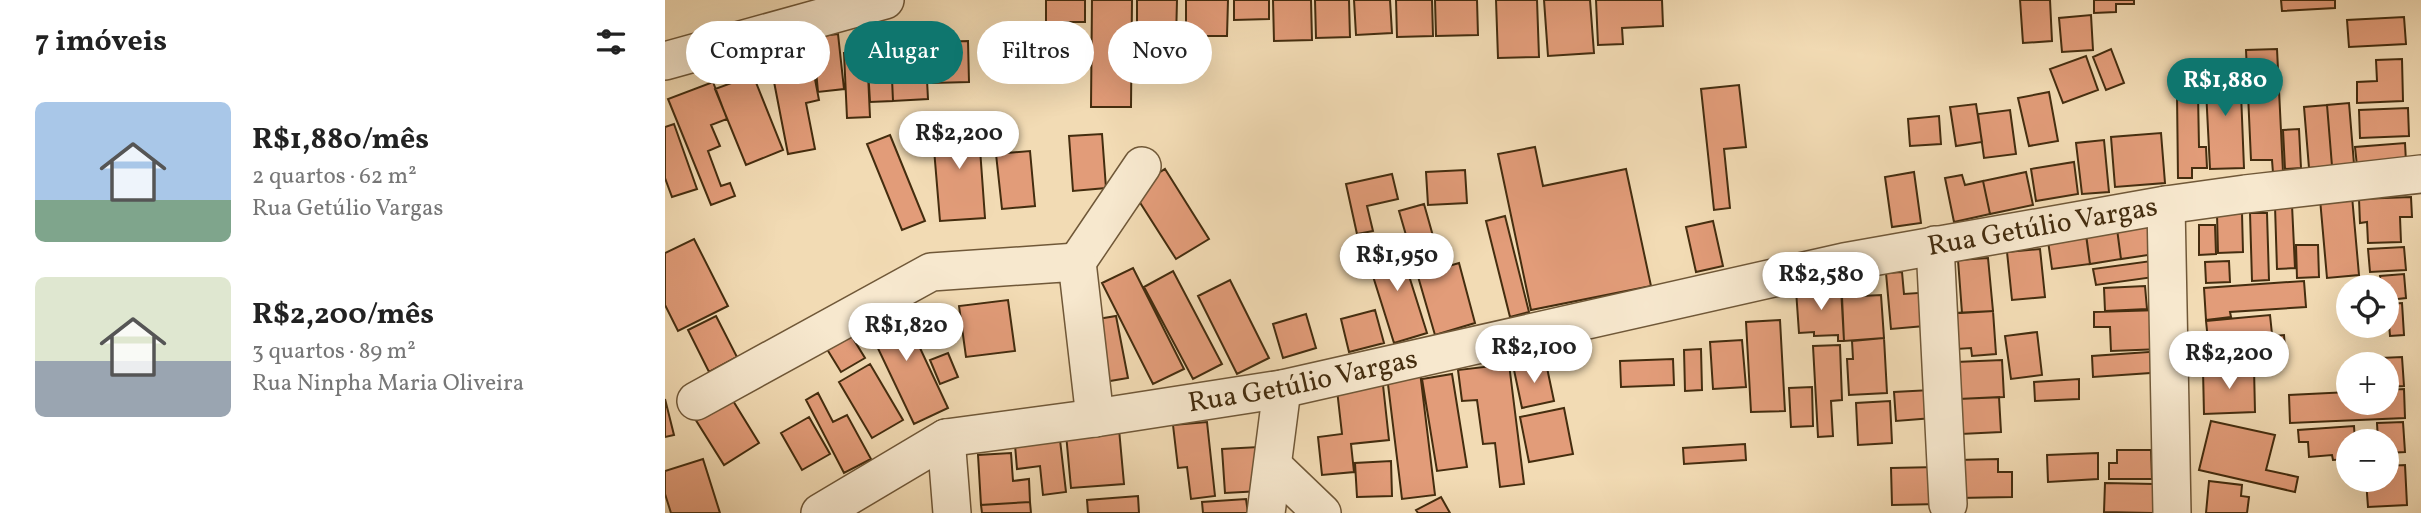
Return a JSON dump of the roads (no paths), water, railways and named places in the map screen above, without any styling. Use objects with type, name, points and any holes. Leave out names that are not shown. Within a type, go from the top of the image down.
[{"type":"street","points":[[665,61],[885,0]]},
{"type":"street","points":[[1095,418],[1077,261],[1142,166]]},
{"type":"street","name":"Rua Getúlio Vargas","points":[[820,513],[946,438],[1282,389],[1844,261],[2166,205],[2421,174]]},
{"type":"street","points":[[2166,205],[2172,513]]},
{"type":"street","points":[[1935,246],[1948,504]]},
{"type":"street","points":[[696,401],[931,272],[1077,261]]},
{"type":"street","points":[[1266,513],[1282,389]]},
{"type":"street","points":[[946,438],[952,513]]},
{"type":"street","points":[[1273,466],[1322,513]]}]
